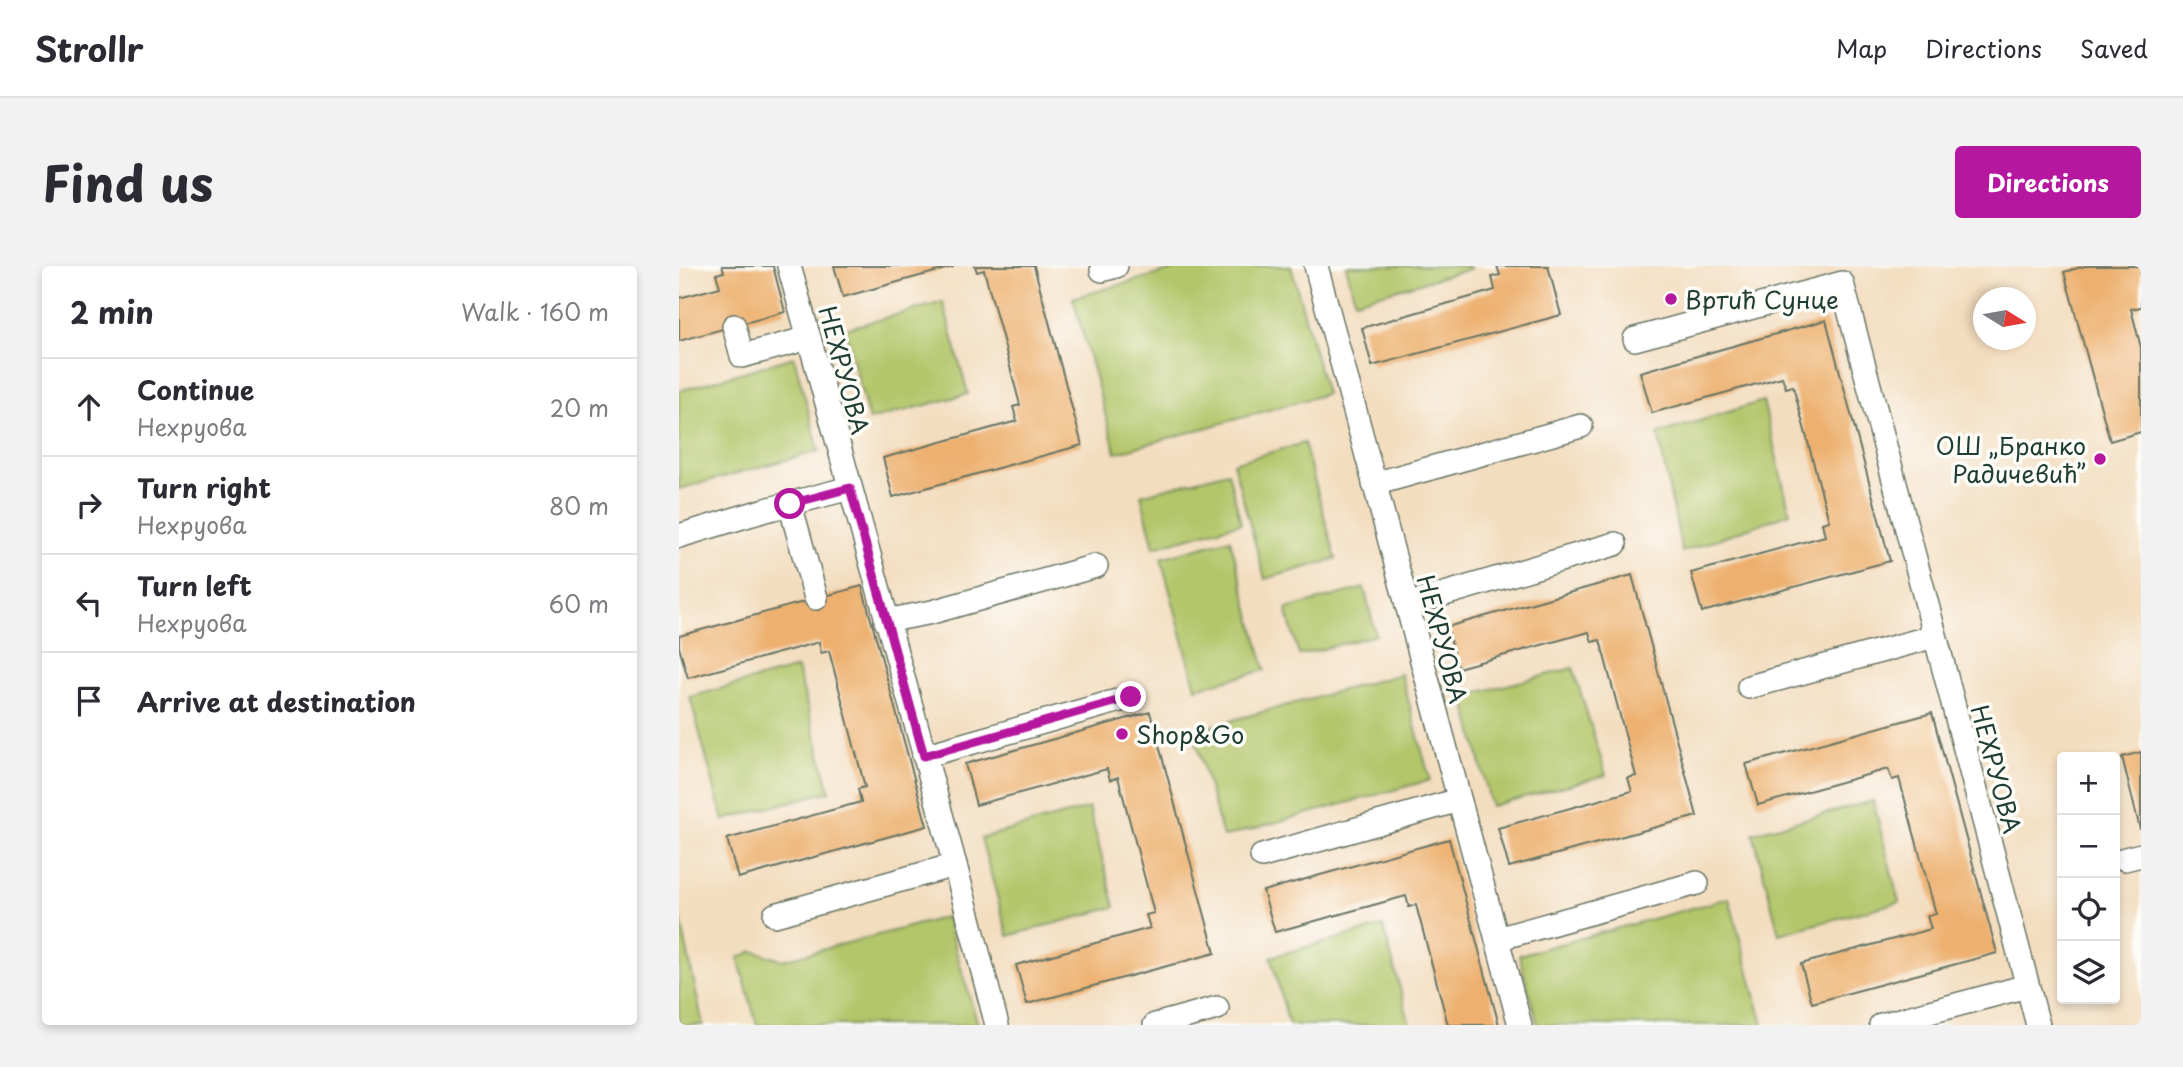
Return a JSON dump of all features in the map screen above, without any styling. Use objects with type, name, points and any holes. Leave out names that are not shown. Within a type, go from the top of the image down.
[{"type":"street","name":"НЕХРУОВА","points":[[789,266],[997,1025]]},
{"type":"street","name":"НЕХРУОВА","points":[[1315,266],[1520,1025]]},
{"type":"street","name":"НЕХРУОВА","points":[[1636,338],[1842,283],[2038,1025]]},
{"type":"street","points":[[734,326],[742,356],[809,338]]},
{"type":"street","points":[[1374,484],[1581,426]]},
{"type":"street","points":[[679,537],[850,488]]},
{"type":"street","points":[[790,504],[816,598]]},
{"type":"street","points":[[1407,605],[1615,544]]},
{"type":"street","points":[[886,621],[932,612],[1096,566]]},
{"type":"street","points":[[1749,687],[1935,636]]},
{"type":"street","points":[[924,756],[1131,697]]},
{"type":"street","points":[[1262,856],[1459,800]]},
{"type":"street","points":[[775,915],[955,865]]},
{"type":"street","points":[[1497,939],[1697,883]]},
{"type":"street","points":[[1881,1025],[2027,986]]},
{"type":"street","points":[[1155,1025],[1217,1008]]},
{"type":"green space","points":[[1187,266],[1291,266],[1326,394],[1116,453],[1073,298]]},
{"type":"green space","points":[[1346,266],[1469,266],[1470,269],[1355,301]]},
{"type":"green space","points":[[943,302],[968,394],[869,420],[845,329]]},
{"type":"green space","points":[[794,357],[819,451],[679,489],[679,391]]},
{"type":"green space","points":[[1763,401],[1790,513],[1682,552],[1658,434]]},
{"type":"green space","points":[[1304,443],[1336,559],[1265,579],[1233,463]]},
{"type":"green space","points":[[1228,472],[1241,523],[1154,547],[1141,495]]},
{"type":"green space","points":[[1230,539],[1265,670],[1196,688],[1161,558]]},
{"type":"green space","points":[[1364,588],[1376,635],[1299,655],[1286,609]]},
{"type":"green space","points":[[797,668],[830,791],[723,820],[690,697]]},
{"type":"green space","points":[[1573,668],[1606,775],[1491,806],[1464,696]]},
{"type":"green space","points":[[1401,674],[1430,780],[1223,837],[1193,731]]},
{"type":"green space","points":[[1873,801],[1899,902],[1779,934],[1753,833]]},
{"type":"green space","points":[[1089,808],[1115,907],[1008,936],[981,838]]},
{"type":"green space","points":[[1729,898],[1763,1025],[1538,1025],[1519,955]]},
{"type":"green space","points":[[679,911],[703,1025],[679,1025]]},
{"type":"green space","points":[[946,917],[978,1025],[757,1025],[738,958],[753,951],[783,960]]},
{"type":"green space","points":[[1383,926],[1410,1025],[1289,1025],[1271,957]]},
{"type":"building","points":[[722,266],[773,266],[785,312],[679,341],[679,298],[720,287],[716,274],[724,272]]},
{"type":"building","points":[[834,266],[953,266],[953,267],[843,297]]},
{"type":"building","points":[[975,266],[1034,266],[1082,445],[893,497],[883,458],[1017,421],[1013,407],[1020,405],[1003,340],[984,270],[977,272]]},
{"type":"building","points":[[1497,266],[1548,266],[1561,315],[1372,366],[1362,328],[1495,290],[1492,277],[1500,275]]},
{"type":"building","points":[[2085,266],[2141,266],[2141,307],[2131,309],[2141,348],[2141,432],[2110,441],[2064,272]]},
{"type":"building","points":[[1826,320],[1890,561],[1702,612],[1691,573],[1825,536],[1822,523],[1829,521],[1793,386],[1786,388],[1782,377],[1652,413],[1640,372]]},
{"type":"building","points":[[1632,575],[1697,816],[1509,867],[1498,828],[1632,791],[1628,778],[1636,776],[1600,640],[1592,642],[1589,632],[1458,668],[1447,627]]},
{"type":"building","points":[[862,586],[927,826],[738,878],[727,839],[861,802],[858,789],[865,787],[829,651],[821,653],[819,642],[688,678],[679,647],[679,636]]},
{"type":"building","points":[[1150,712],[1215,953],[1027,1004],[1016,965],[1150,928],[1146,915],[1154,913],[1118,777],[1110,780],[1107,769],[976,805],[965,764]]},
{"type":"building","points":[[1932,713],[1997,953],[1812,1003],[1801,964],[1931,929],[1927,916],[1936,914],[1899,778],[1892,780],[1888,769],[1758,805],[1746,764]]},
{"type":"building","points":[[2141,752],[2141,829],[2140,829],[2122,757]]},
{"type":"building","points":[[1449,839],[1499,1025],[1448,1025],[1416,905],[1409,907],[1406,896],[1275,932],[1263,891]]},
{"type":"place","name":"Вртић Сунце","points":[[1671,299]]},
{"type":"place","name":"ОШ „Бранко Радичевић”","points":[[2100,459]]},
{"type":"place","name":"Shop&Go","points":[[1122,734]]},
{"type":"route","points":[[790,504],[850,488],[924,756],[1131,697]]}]
